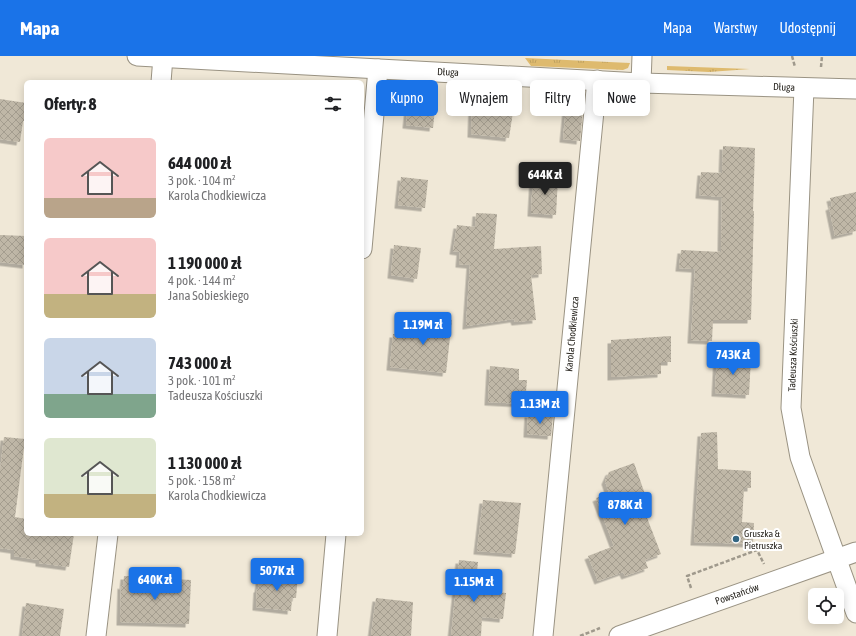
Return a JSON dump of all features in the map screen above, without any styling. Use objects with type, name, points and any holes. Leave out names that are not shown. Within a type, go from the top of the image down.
[{"type":"street","name":"Długa","points":[[137,56],[288,60],[378,69],[597,80]]},
{"type":"street","points":[[640,80],[642,56]]},
{"type":"street","points":[[161,80],[164,57]]},
{"type":"street","points":[[364,226],[378,69]]},
{"type":"street","name":"Długa","points":[[650,83],[856,89]]},
{"type":"street","name":"Tadeusza Kościuszki","points":[[804,88],[791,408],[800,457],[856,613]]},
{"type":"street","name":"Karola Chodkiewicza","points":[[544,636],[594,116]]},
{"type":"street","points":[[96,636],[108,536]]},
{"type":"street","points":[[327,636],[336,536]]},
{"type":"street","name":"Powstańców","points":[[619,636],[856,552]]},
{"type":"path","points":[[792,56],[795,68]]},
{"type":"path","points":[[821,69],[822,56]]},
{"type":"green space","points":[[525,58],[630,63],[628,68],[623,70],[531,66]]},
{"type":"green space","points":[[667,66],[750,69],[709,72],[667,70]]},
{"type":"building","points":[[0,99],[24,103],[24,121],[20,142],[0,139]]},
{"type":"building","points":[[407,116],[434,116],[433,128],[406,125]]},
{"type":"building","points":[[472,116],[512,116],[509,138],[471,134]]},
{"type":"building","points":[[565,116],[582,116],[580,141],[563,139]]},
{"type":"building","points":[[723,146],[755,148],[751,320],[713,320],[712,341],[691,340],[695,269],[679,268],[681,250],[721,252],[722,197],[699,195],[701,172],[722,173]]},
{"type":"building","points":[[401,177],[428,180],[425,208],[398,205]]},
{"type":"building","points":[[533,177],[558,178],[556,215],[531,213]]},
{"type":"building","points":[[856,192],[856,231],[835,236],[829,207],[832,206],[830,198]]},
{"type":"building","points":[[476,213],[497,214],[494,249],[541,246],[542,274],[531,275],[536,320],[515,322],[514,319],[466,326],[470,265],[459,264],[460,252],[453,251],[457,225],[475,227]]},
{"type":"building","points":[[0,235],[24,236],[24,265],[0,262]]},
{"type":"building","points":[[394,245],[421,248],[417,279],[391,275]]},
{"type":"building","points":[[413,316],[452,320],[446,373],[390,367],[393,334],[411,335]]},
{"type":"building","points":[[671,336],[671,362],[661,362],[661,374],[611,377],[611,340]]},
{"type":"building","points":[[717,356],[751,358],[749,395],[715,393]]},
{"type":"building","points":[[490,366],[519,369],[519,380],[527,380],[525,404],[488,402]]},
{"type":"building","points":[[528,414],[553,416],[551,436],[527,434]]},
{"type":"building","points":[[717,432],[718,469],[751,471],[751,488],[744,488],[742,522],[754,523],[753,544],[694,542],[701,433]]},
{"type":"building","points":[[4,437],[24,439],[15,517],[24,519],[24,536],[74,536],[69,567],[39,563],[39,560],[14,556],[14,550],[0,548],[0,470]]},
{"type":"building","points":[[634,463],[650,508],[644,510],[661,554],[645,560],[648,568],[625,576],[623,572],[598,581],[588,556],[614,546],[596,498],[609,493],[605,481],[609,472]]},
{"type":"building","points":[[483,500],[521,503],[515,554],[477,551]]},
{"type":"building","points":[[459,560],[478,562],[475,590],[506,593],[503,619],[482,617],[481,636],[451,636]]},
{"type":"building","points":[[260,575],[298,575],[296,598],[292,598],[291,611],[256,607],[257,589]]},
{"type":"building","points":[[124,576],[191,580],[189,624],[120,622],[121,585],[123,586]]},
{"type":"building","points":[[376,598],[413,602],[411,636],[371,636]]},
{"type":"building","points":[[26,603],[64,609],[60,636],[22,636]]},
{"type":"place","name":"Gruszka & Pietruszka","points":[[736,539]]}]
